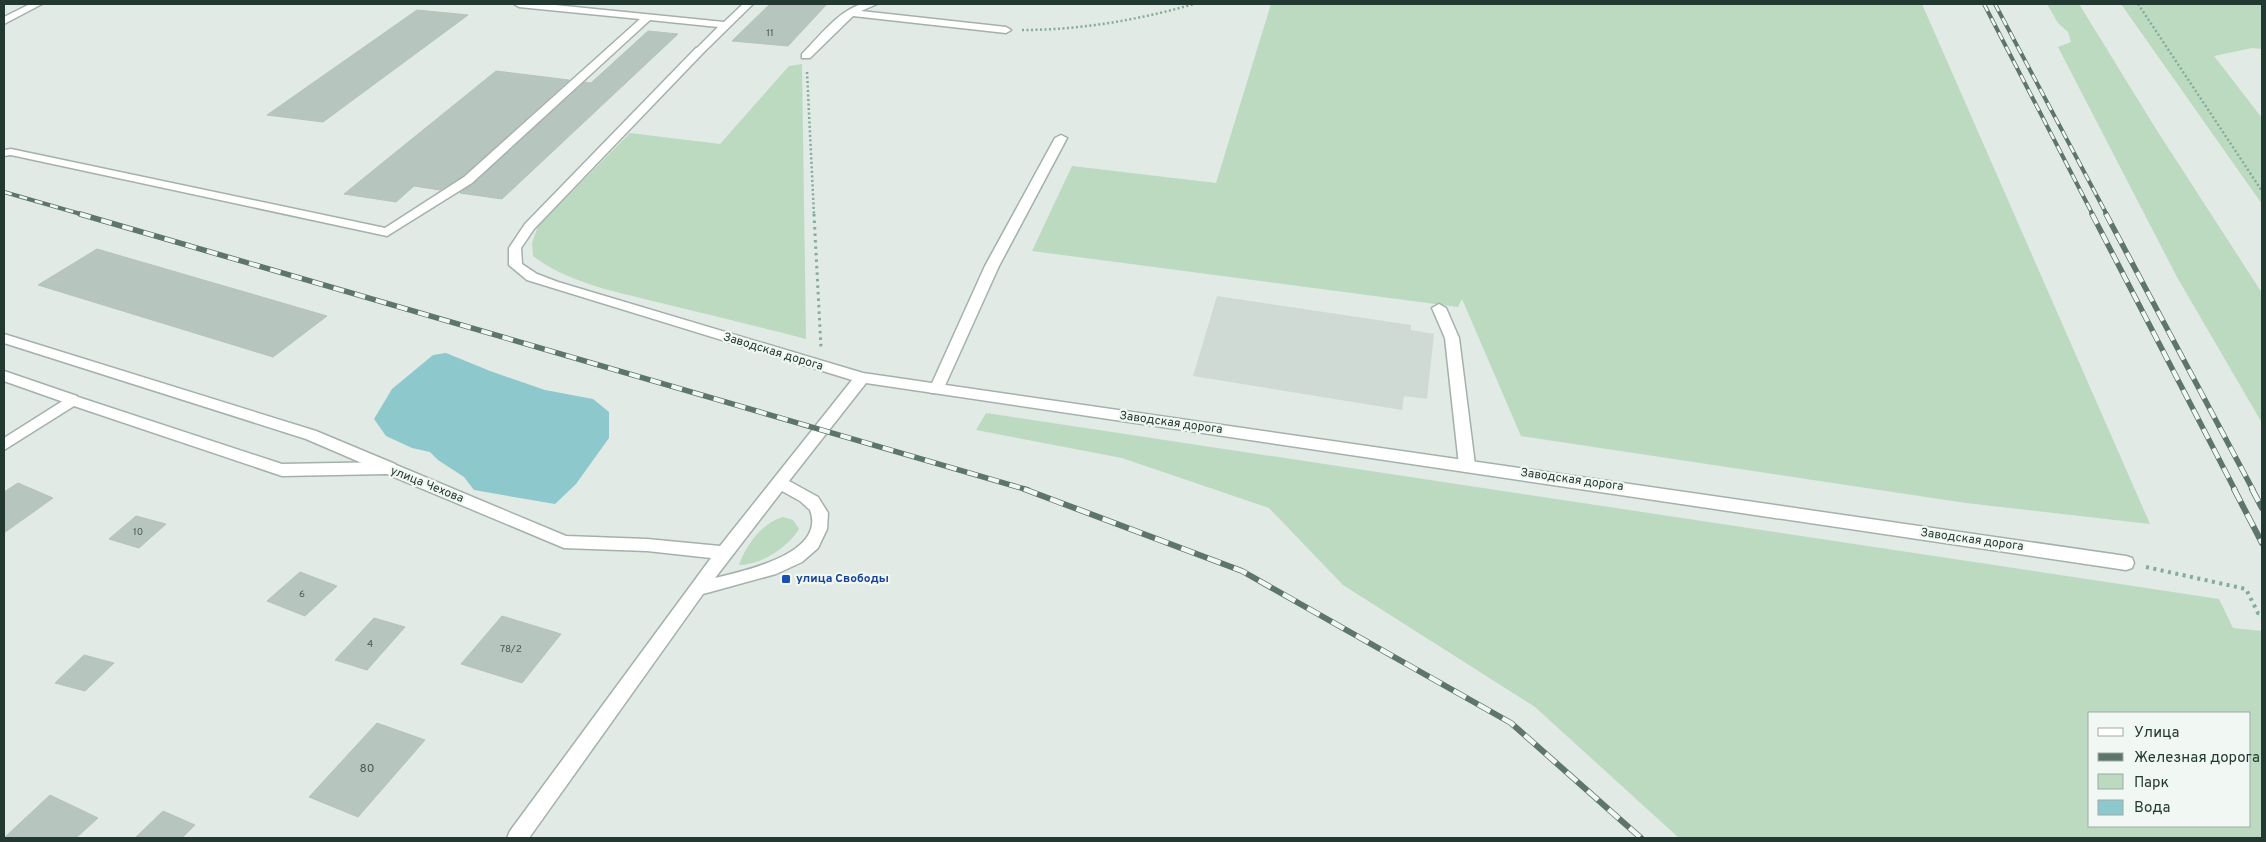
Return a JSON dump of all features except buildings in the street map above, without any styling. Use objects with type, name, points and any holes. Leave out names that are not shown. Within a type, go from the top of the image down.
[{"type":"street","points":[[4,21],[37,4]]},
{"type":"street","points":[[519,4],[726,25],[748,4]]},
{"type":"street","points":[[806,56],[850,13],[862,6],[872,4]]},
{"type":"street","points":[[850,13],[1006,30]]},
{"type":"street","points":[[4,153],[11,152],[387,232],[468,180],[648,17]]},
{"type":"street","name":"Заводская дорога","points":[[726,25],[529,227],[515,248],[516,265],[532,277],[553,285],[862,378],[1467,465],[2126,563]]},
{"type":"street","points":[[936,390],[992,266],[1061,138]]},
{"type":"street","points":[[1439,308],[1452,338],[1467,465]]},
{"type":"street","points":[[4,338],[311,435],[389,468]]},
{"type":"street","name":"улица Чехова","points":[[4,376],[282,470],[389,468],[564,542],[647,545],[724,553]]},
{"type":"street","points":[[517,838],[724,553],[862,378]]},
{"type":"street","points":[[4,445],[72,400]]},
{"type":"street","points":[[698,589],[737,580],[780,565],[806,551],[818,534],[820,516],[812,502],[798,491],[780,484]]},
{"type":"path","points":[[1006,30],[1041,30],[1081,26],[1156,13],[1194,4]]},
{"type":"path","points":[[2138,4],[2262,191]]},
{"type":"path","points":[[806,56],[822,367]]},
{"type":"path","points":[[2145,567],[2246,589],[2258,613],[2262,614]]},
{"type":"shaded area","points":[[1217,296],[1411,325],[1411,330],[1434,334],[1427,399],[1404,396],[1402,410],[1193,376]]},
{"type":"green space","points":[[1271,4],[1922,4],[2150,524],[1966,503],[1521,436],[1462,299],[1458,307],[1032,251],[1072,166],[1216,183]]},
{"type":"green space","points":[[2047,4],[2079,4],[2156,129],[2262,293],[2262,423],[2177,277],[2058,47],[2071,42],[2068,32],[2058,23]]},
{"type":"green space","points":[[2121,4],[2262,4],[2262,49],[2252,48],[2214,56],[2262,118],[2262,204]]},
{"type":"green space","points":[[802,64],[806,339],[598,287],[564,274],[533,256],[532,243],[538,226],[630,133],[720,144],[789,66]]},
{"type":"green space","points":[[986,413],[2219,599],[2233,628],[2262,631],[2262,838],[1679,838],[1535,707],[1343,585],[1269,508],[1122,458],[976,430]]},
{"type":"green space","points":[[783,517],[793,520],[799,529],[794,536],[773,554],[756,562],[739,565],[750,543],[756,536],[768,524]]},
{"type":"water","points":[[446,353],[545,390],[593,399],[609,412],[609,438],[576,484],[555,504],[474,490],[464,477],[438,460],[430,452],[412,448],[386,436],[374,419],[392,389],[433,355]]},
{"type":"railway","points":[[1984,4],[2093,215]]},
{"type":"railway","points":[[1995,4],[2107,215]]},
{"type":"railway","points":[[4,192],[84,215]]},
{"type":"railway","points":[[80,214],[1028,490]]},
{"type":"railway","points":[[2092,214],[2235,490]]},
{"type":"railway","points":[[2106,214],[2253,490]]},
{"type":"railway","points":[[1024,489],[1242,571],[1511,723],[1641,838]]},
{"type":"railway","points":[[2234,489],[2262,543]]},
{"type":"railway","points":[[2252,489],[2262,508]]},
{"type":"place","name":"улица Свободы","points":[[786,579]]}]
